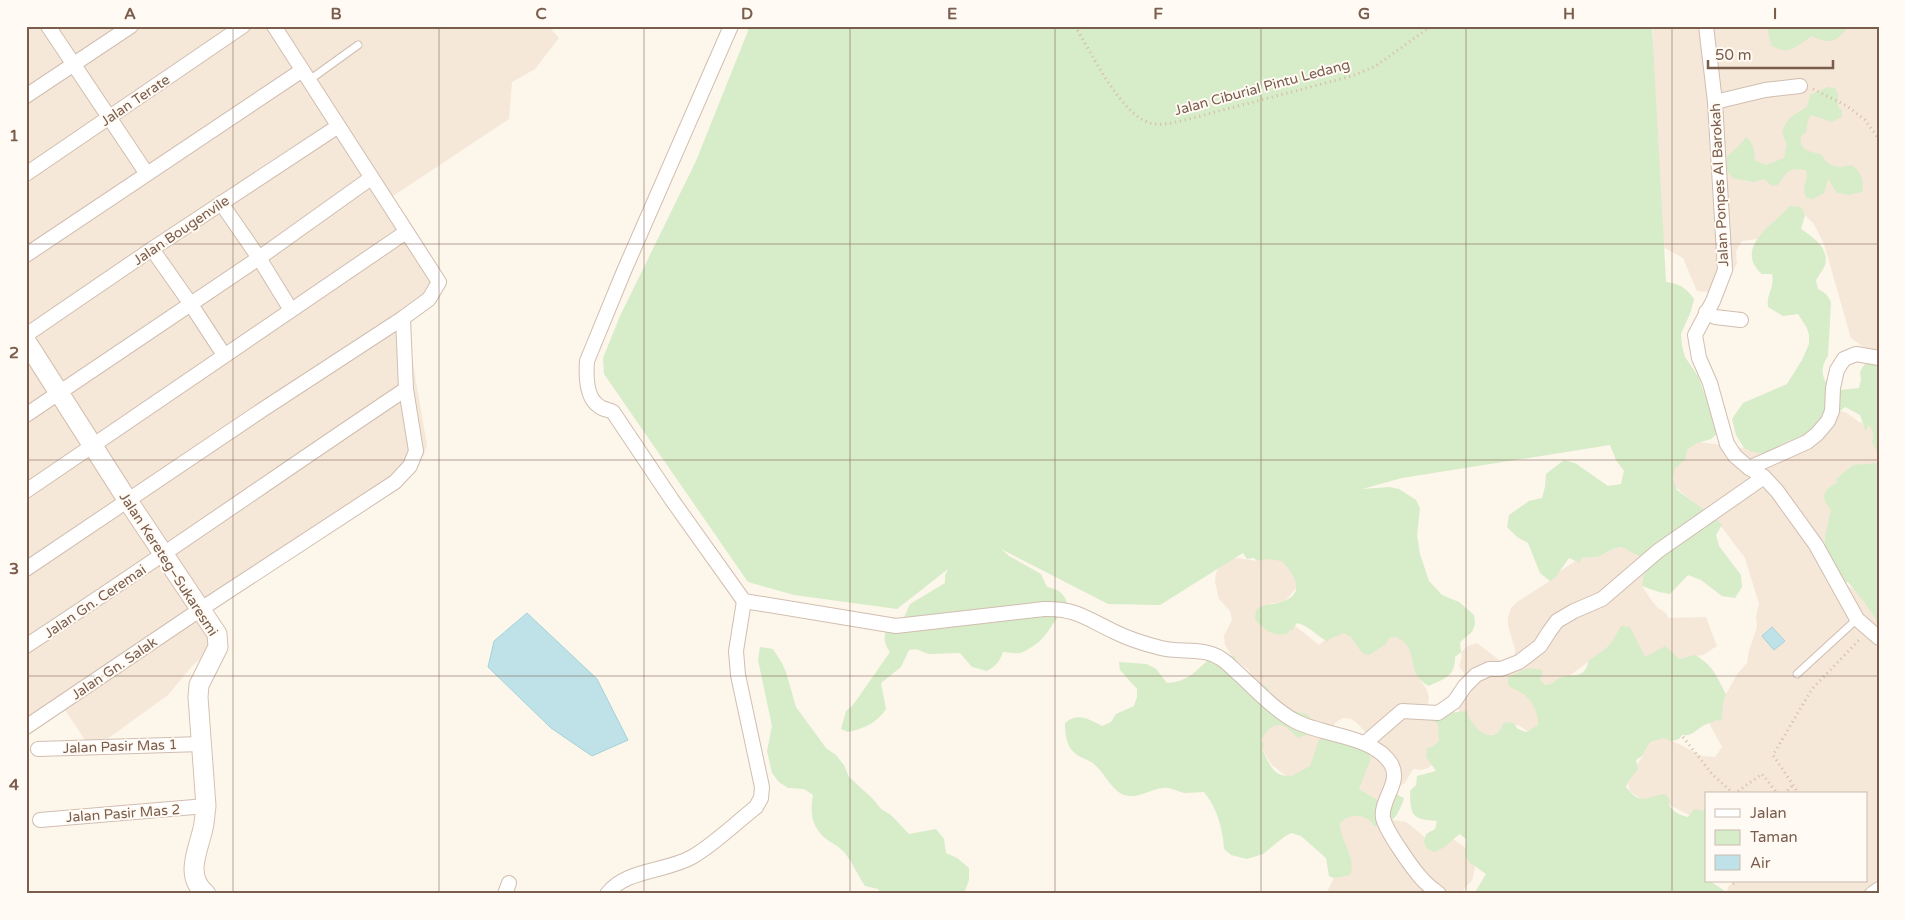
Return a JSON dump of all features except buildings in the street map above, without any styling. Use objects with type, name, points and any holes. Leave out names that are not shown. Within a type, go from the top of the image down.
[{"type":"street","points":[[48,26],[147,174]]},
{"type":"street","points":[[26,96],[131,26]]},
{"type":"street","name":"Jalan Terate","points":[[26,174],[243,26]]},
{"type":"street","points":[[26,569],[262,410],[403,318],[430,299],[439,282],[304,76],[274,26]]},
{"type":"street","points":[[607,894],[617,884],[630,878],[672,866],[694,856],[756,807],[761,798],[762,787],[758,764],[738,675],[736,651],[744,601],[613,412],[601,408],[594,403],[590,395],[586,375],[588,361],[624,271],[731,26]]},
{"type":"street","name":"Jalan Ponpes Al Barokah","points":[[1706,26],[1715,102],[1725,270],[1696,335],[1699,358],[1710,383],[1727,444],[1734,456],[1748,468],[1764,477],[1777,491],[1816,544],[1857,618],[1874,634]]},
{"type":"street","points":[[26,255],[147,174],[304,76]]},
{"type":"street","points":[[1715,102],[1765,90],[1800,86]]},
{"type":"street","name":"Jalan Bougenvile","points":[[26,335],[337,127]]},
{"type":"street","points":[[26,415],[259,258],[371,178]]},
{"type":"street","points":[[221,203],[259,258],[291,310]]},
{"type":"street","points":[[26,490],[93,447],[224,355],[406,232]]},
{"type":"street","points":[[152,249],[224,355]]},
{"type":"street","points":[[1706,312],[1715,317],[1741,320]]},
{"type":"street","name":"Jalan Gn. Salak","points":[[26,728],[400,477],[410,466],[416,451],[406,388],[403,318]]},
{"type":"street","name":"Jalan Kereteg–Sukaresmi","points":[[26,342],[163,555],[217,634],[219,641],[216,654],[199,684],[198,697],[206,806],[204,824],[194,856],[196,879],[198,885],[206,894]]},
{"type":"street","points":[[1748,468],[1807,442],[1817,434],[1828,421],[1832,410],[1833,388],[1837,370],[1844,359],[1856,354],[1879,358]]},
{"type":"street","name":"Jalan Gn. Ceremai","points":[[26,646],[163,555],[406,388]]},
{"type":"street","points":[[1365,743],[1402,711],[1438,713],[1454,702],[1465,686],[1476,675],[1490,669],[1501,668],[1519,662],[1540,646],[1557,622],[1574,611],[1602,599],[1658,551],[1764,477]]},
{"type":"street","points":[[744,601],[896,626],[1044,609],[1062,609],[1079,613],[1138,641],[1163,649],[1184,652],[1207,652],[1220,658],[1296,722],[1365,743],[1390,763],[1394,770],[1393,782],[1383,817],[1389,830],[1422,880],[1439,894]]},
{"type":"street","name":"Jalan Pasir Mas 1","points":[[38,749],[202,744]]},
{"type":"street","name":"Jalan Pasir Mas 2","points":[[40,820],[206,806]]},
{"type":"street","points":[[1872,894],[1879,889]]},
{"type":"lane","points":[[304,76],[358,45]]},
{"type":"lane","points":[[1797,674],[1857,618]]},
{"type":"path","name":"Jalan Ciburial Pintu Ledang","points":[[1075,26],[1125,106],[1150,123],[1162,124],[1181,121],[1352,76],[1376,66],[1431,26]]},
{"type":"path","points":[[1800,86],[1821,92],[1847,106],[1865,120],[1879,139]]},
{"type":"path","points":[[1797,792],[1773,755],[1812,688],[1874,634]]},
{"type":"path","points":[[1683,737],[1712,774],[1732,792]]},
{"type":"path","points":[[1737,792],[1762,774],[1776,792]]},
{"type":"path","points":[[1786,792],[1793,785]]},
{"type":"shaded area","points":[[26,26],[548,26],[559,38],[535,69],[512,82],[509,119],[390,198],[444,284],[405,318],[427,445],[424,455],[189,612],[216,640],[209,652],[192,666],[168,695],[92,750],[65,710],[26,735]]},
{"type":"shaded area","points":[[1653,26],[1879,26],[1879,349],[1870,352],[1851,338],[1824,244],[1814,224],[1805,215],[1793,218],[1764,238],[1742,241],[1736,251],[1737,264],[1731,274],[1720,286],[1710,292],[1697,291],[1683,258],[1663,247],[1652,139]]},
{"type":"shaded area","points":[[1836,409],[1847,413],[1859,422],[1868,424],[1879,421],[1879,469],[1821,552],[1844,583],[1879,606],[1879,894],[1727,893],[1728,887],[1734,882],[1868,882],[1868,792],[1705,792],[1705,821],[1691,816],[1662,801],[1641,799],[1629,791],[1628,782],[1630,779],[1628,773],[1638,764],[1655,732],[1702,756],[1715,757],[1722,747],[1710,725],[1711,713],[1716,702],[1726,694],[1738,673],[1747,663],[1757,627],[1756,616],[1759,604],[1745,558],[1714,517],[1695,504],[1662,475],[1691,441],[1744,448],[1783,443],[1795,438]]},
{"type":"shaded area","points":[[1632,545],[1647,566],[1642,586],[1652,601],[1666,613],[1668,618],[1706,617],[1717,646],[1703,655],[1653,662],[1614,641],[1609,647],[1562,681],[1545,685],[1540,679],[1538,708],[1543,724],[1527,731],[1518,725],[1510,727],[1504,734],[1489,735],[1481,733],[1459,712],[1457,703],[1468,679],[1459,666],[1462,657],[1461,652],[1468,646],[1477,643],[1499,660],[1508,663],[1514,659],[1515,649],[1508,626],[1508,617],[1511,608],[1517,602],[1550,581],[1556,574],[1580,558],[1598,557],[1613,549]]},
{"type":"shaded area","points":[[1275,556],[1297,570],[1297,587],[1286,600],[1270,603],[1319,645],[1340,626],[1389,638],[1407,634],[1417,675],[1427,690],[1429,698],[1427,707],[1444,730],[1434,763],[1428,768],[1421,770],[1413,769],[1405,783],[1379,802],[1358,788],[1364,775],[1364,766],[1375,750],[1368,735],[1351,719],[1343,718],[1336,722],[1331,729],[1319,777],[1286,776],[1272,765],[1262,750],[1262,733],[1269,728],[1249,670],[1233,658],[1225,645],[1224,636],[1232,620],[1230,611],[1219,599],[1215,582],[1216,573],[1220,565],[1227,560],[1237,558],[1257,561]]},
{"type":"shaded area","points":[[1358,809],[1380,826],[1393,820],[1406,822],[1427,839],[1453,839],[1463,846],[1471,856],[1475,868],[1472,880],[1460,894],[1328,894],[1334,878],[1344,869],[1329,828]]},
{"type":"green space","points":[[750,26],[1652,26],[1666,282],[1682,287],[1694,299],[1681,334],[1682,346],[1685,357],[1698,376],[1714,420],[1721,430],[1711,439],[1697,443],[1687,450],[1685,460],[1675,468],[1673,479],[1677,490],[1721,524],[1723,523],[1716,535],[1719,546],[1741,575],[1742,587],[1735,598],[1722,596],[1701,580],[1688,575],[1670,594],[1659,592],[1642,586],[1647,566],[1639,556],[1622,547],[1613,549],[1598,557],[1581,558],[1580,563],[1569,558],[1555,578],[1550,581],[1540,573],[1528,543],[1517,537],[1507,527],[1509,515],[1529,501],[1542,498],[1546,474],[1564,460],[1575,463],[1608,486],[1621,484],[1624,471],[1616,460],[1610,445],[1402,478],[1362,489],[1389,487],[1399,489],[1416,500],[1420,508],[1417,535],[1420,554],[1429,581],[1442,595],[1459,602],[1474,615],[1475,624],[1472,632],[1460,642],[1461,652],[1455,657],[1455,664],[1451,673],[1444,679],[1429,686],[1418,678],[1408,647],[1397,637],[1389,638],[1386,644],[1369,655],[1362,653],[1351,637],[1344,633],[1329,639],[1328,642],[1305,626],[1297,623],[1292,630],[1289,630],[1289,633],[1284,634],[1274,634],[1262,627],[1255,619],[1256,610],[1287,600],[1296,591],[1295,579],[1282,561],[1247,559],[1243,553],[1160,605],[1108,604],[1001,549],[1009,556],[1041,574],[1047,587],[1062,594],[1069,609],[1058,617],[1043,638],[1037,643],[1020,653],[1003,652],[997,663],[987,671],[972,667],[960,653],[932,654],[916,649],[909,650],[901,667],[881,683],[886,709],[882,714],[874,722],[859,729],[848,732],[841,729],[846,711],[853,705],[890,652],[885,640],[887,628],[903,620],[910,604],[945,583],[945,575],[948,569],[897,609],[794,595],[748,582],[604,374],[603,358],[620,316],[696,161]]},
{"type":"green space","points":[[1767,26],[1848,26],[1837,39],[1828,41],[1812,36],[1792,49],[1783,50],[1771,45]]},
{"type":"green space","points":[[1828,87],[1835,88],[1838,94],[1838,106],[1842,111],[1842,117],[1832,122],[1811,115],[1806,132],[1801,136],[1801,144],[1806,150],[1821,154],[1833,166],[1851,165],[1854,167],[1862,180],[1862,192],[1849,195],[1837,193],[1828,179],[1824,193],[1813,199],[1807,198],[1804,188],[1807,174],[1806,170],[1800,169],[1791,170],[1778,185],[1772,186],[1764,179],[1754,182],[1732,178],[1726,168],[1727,156],[1746,137],[1753,147],[1754,160],[1766,165],[1784,158],[1787,144],[1782,133],[1786,124],[1795,114],[1807,107],[1810,95]]},
{"type":"green space","points":[[1790,206],[1801,207],[1805,215],[1801,229],[1819,244],[1823,249],[1826,259],[1825,265],[1816,280],[1818,289],[1826,294],[1831,302],[1828,356],[1823,368],[1825,381],[1840,390],[1859,388],[1860,372],[1863,366],[1870,361],[1879,359],[1879,456],[1872,442],[1871,428],[1868,425],[1866,432],[1860,415],[1845,407],[1804,441],[1795,439],[1788,441],[1765,453],[1744,448],[1736,435],[1732,419],[1743,403],[1787,384],[1802,360],[1809,344],[1807,328],[1798,314],[1783,316],[1768,307],[1768,298],[1773,279],[1772,274],[1762,274],[1754,264],[1752,255],[1759,237]]},
{"type":"green space","points":[[1879,463],[1879,636],[1876,619],[1848,582],[1844,583],[1825,546],[1831,510],[1824,498],[1826,491],[1837,483],[1836,479],[1853,465]]},
{"type":"green space","points":[[1621,626],[1630,627],[1645,657],[1665,646],[1679,659],[1695,655],[1714,672],[1726,694],[1721,721],[1717,720],[1704,725],[1691,734],[1682,735],[1679,739],[1671,741],[1664,738],[1650,742],[1642,756],[1636,760],[1638,769],[1626,787],[1640,799],[1665,794],[1673,810],[1688,817],[1694,809],[1705,811],[1705,882],[1711,882],[1729,894],[1474,894],[1486,874],[1469,862],[1465,855],[1466,839],[1460,834],[1446,846],[1435,852],[1427,849],[1424,842],[1426,834],[1435,829],[1437,821],[1417,817],[1412,811],[1410,791],[1416,785],[1417,776],[1436,771],[1426,757],[1427,748],[1432,747],[1439,741],[1438,724],[1431,720],[1428,715],[1467,711],[1473,724],[1489,735],[1500,731],[1503,723],[1512,722],[1518,729],[1526,732],[1538,725],[1536,711],[1526,696],[1508,685],[1508,677],[1525,670],[1538,669],[1543,671],[1540,679],[1545,685],[1565,676],[1581,674],[1587,667],[1589,660],[1608,646]]},
{"type":"green space","points":[[760,647],[773,649],[786,672],[796,707],[826,748],[836,755],[844,765],[849,777],[909,834],[936,829],[944,839],[946,853],[957,858],[969,868],[966,894],[882,894],[878,889],[865,886],[844,852],[820,833],[814,824],[813,795],[804,789],[788,788],[779,782],[772,773],[767,751],[772,726],[758,660]]},
{"type":"green space","points":[[1217,654],[1234,656],[1242,673],[1267,687],[1276,703],[1290,710],[1307,714],[1313,722],[1312,730],[1298,738],[1282,725],[1270,728],[1265,734],[1261,741],[1264,743],[1262,750],[1276,772],[1285,776],[1292,776],[1310,766],[1319,740],[1326,735],[1367,750],[1371,758],[1359,789],[1379,801],[1392,792],[1404,798],[1397,814],[1386,824],[1374,826],[1367,819],[1358,816],[1348,817],[1340,823],[1350,856],[1352,868],[1350,875],[1334,878],[1329,876],[1326,858],[1301,836],[1291,833],[1263,854],[1247,859],[1231,855],[1224,849],[1218,819],[1204,792],[1185,793],[1166,788],[1138,795],[1124,795],[1115,788],[1093,763],[1077,755],[1069,746],[1065,723],[1079,717],[1102,726],[1111,722],[1116,714],[1134,706],[1137,689],[1120,670],[1119,662],[1147,664],[1156,669],[1167,683],[1176,682],[1189,676]]},
{"type":"water","points":[[527,613],[597,679],[628,740],[592,756],[551,728],[488,667],[494,641]]},
{"type":"water","points":[[1772,627],[1785,641],[1774,650],[1762,636]]}]
